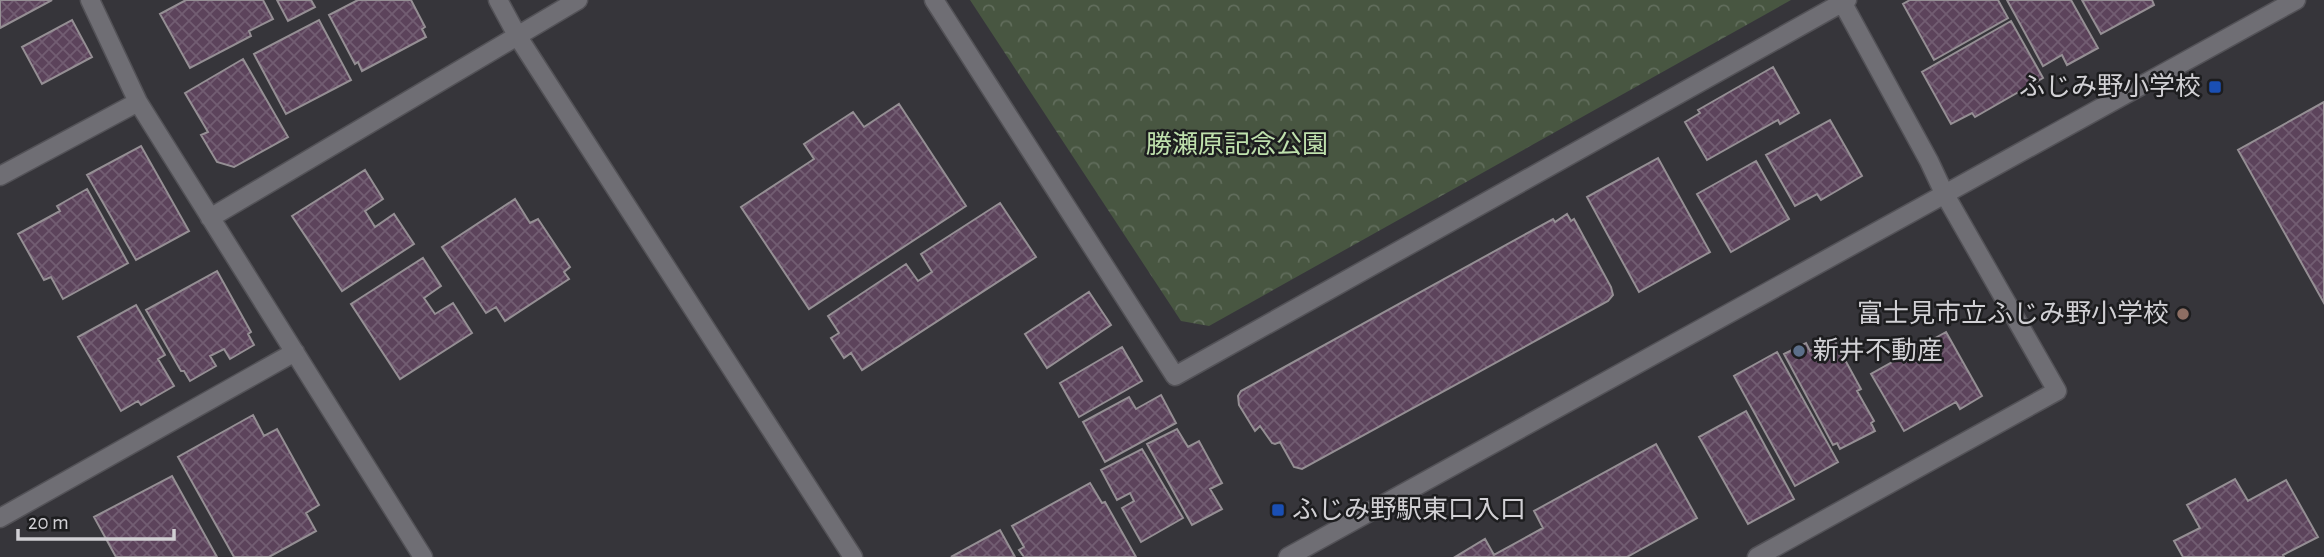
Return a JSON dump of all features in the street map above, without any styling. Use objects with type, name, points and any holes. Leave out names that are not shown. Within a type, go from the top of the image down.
[{"type":"street","points":[[90,0],[138,102],[423,557]]},
{"type":"street","points":[[498,0],[518,37],[853,557]]},
{"type":"street","points":[[211,218],[578,0]]},
{"type":"street","points":[[934,0],[1175,376],[1843,1],[1944,193],[2057,391],[1757,557]]},
{"type":"street","points":[[1289,557],[2296,0]]},
{"type":"street","points":[[0,176],[138,102]]},
{"type":"street","points":[[0,518],[295,352]]},
{"type":"green space","name":"勝瀬原記念公園","points":[[970,0],[1791,0],[1209,326],[1181,321]]},
{"type":"building","points":[[0,0],[52,0],[0,28]]},
{"type":"building","points":[[186,0],[263,0],[273,19],[249,31],[251,36],[190,68],[160,14]]},
{"type":"building","points":[[277,0],[311,0],[315,7],[288,21]]},
{"type":"building","points":[[358,0],[411,0],[425,27],[422,29],[426,37],[362,71],[358,62],[355,64],[329,15]]},
{"type":"building","points":[[1910,0],[1998,0],[2008,18],[1934,60],[1903,4]]},
{"type":"building","points":[[2007,0],[2071,0],[2098,48],[2067,65],[2062,55],[2043,66]]},
{"type":"building","points":[[2082,0],[2152,0],[2154,5],[2101,34]]},
{"type":"building","points":[[72,20],[92,57],[42,84],[22,47]]},
{"type":"building","points":[[319,20],[351,80],[286,114],[254,54]]},
{"type":"building","points":[[2011,21],[2043,78],[1975,117],[1972,113],[1951,124],[1922,72]]},
{"type":"building","points":[[243,59],[288,137],[234,167],[217,162],[201,135],[208,132],[185,93]]},
{"type":"building","points":[[1773,67],[1799,113],[1780,124],[1778,120],[1707,160],[1685,122],[1700,113],[1698,110]]},
{"type":"building","points":[[2324,102],[2324,303],[2238,150]]},
{"type":"building","points":[[899,104],[966,206],[809,309],[741,207],[814,159],[804,144],[853,112],[864,127]]},
{"type":"building","points":[[1830,120],[1862,176],[1821,200],[1817,194],[1795,206],[1766,155]]},
{"type":"building","points":[[141,146],[189,231],[136,260],[87,175]]},
{"type":"building","points":[[1658,158],[1710,252],[1639,292],[1587,197]]},
{"type":"building","points":[[1756,161],[1789,219],[1731,252],[1697,194]]},
{"type":"building","points":[[365,170],[383,199],[365,211],[375,227],[394,214],[414,244],[342,291],[292,216]]},
{"type":"building","points":[[87,189],[128,263],[63,299],[51,277],[44,280],[18,234],[60,211],[57,206]]},
{"type":"building","points":[[515,199],[530,223],[538,219],[570,267],[564,272],[569,279],[505,321],[496,307],[486,313],[442,247]]},
{"type":"building","points":[[1000,203],[1036,257],[862,370],[851,353],[844,358],[831,338],[839,333],[828,316],[906,264],[918,281],[932,272],[921,254]]},
{"type":"building","points":[[1567,214],[1571,221],[1574,219],[1611,287],[1613,295],[1608,301],[1302,469],[1294,467],[1280,442],[1272,443],[1260,426],[1255,431],[1239,405],[1238,396],[1241,391],[1553,219],[1555,222]]},
{"type":"building","points":[[423,258],[441,286],[424,298],[435,314],[453,303],[472,333],[400,379],[351,304]]},
{"type":"building","points":[[217,271],[251,332],[248,334],[254,345],[230,359],[224,349],[210,356],[216,366],[190,381],[184,371],[181,371],[146,310]]},
{"type":"building","points":[[1089,292],[1111,325],[1047,368],[1025,334]]},
{"type":"building","points":[[136,305],[165,355],[158,359],[174,386],[141,405],[138,401],[121,411],[78,337]]},
{"type":"building","points":[[1946,332],[1982,396],[1960,409],[1956,402],[1904,431],[1871,374]]},
{"type":"building","points":[[1833,338],[1861,389],[1857,391],[1874,421],[1871,423],[1875,431],[1840,449],[1837,443],[1833,445],[1784,354],[1806,343],[1810,351]]},
{"type":"building","points":[[1122,347],[1142,381],[1079,417],[1060,383]]},
{"type":"building","points":[[1777,352],[1838,462],[1795,486],[1734,376]]},
{"type":"building","points":[[1161,395],[1176,423],[1105,462],[1083,422],[1129,397],[1136,409]]},
{"type":"building","points":[[1746,411],[1794,499],[1748,524],[1699,437]]},
{"type":"building","points":[[253,415],[264,436],[277,429],[319,505],[306,513],[316,531],[269,557],[234,557],[178,457]]},
{"type":"building","points":[[1177,429],[1188,447],[1199,441],[1222,483],[1210,489],[1222,509],[1192,525],[1147,444]]},
{"type":"building","points":[[1656,444],[1697,518],[1627,557],[1455,557],[1485,539],[1494,555],[1543,528],[1534,511]]},
{"type":"building","points":[[1142,449],[1183,518],[1141,542],[1122,508],[1134,501],[1130,493],[1117,500],[1101,470]]},
{"type":"building","points":[[172,476],[217,557],[116,557],[94,517]]},
{"type":"building","points":[[2235,479],[2248,501],[2286,480],[2318,537],[2283,555],[2284,557],[2183,557],[2174,541],[2200,528],[2187,505]]},
{"type":"building","points":[[1090,483],[1102,503],[1105,502],[1136,557],[1024,557],[1019,550],[1024,547],[1012,526]]},
{"type":"building","points":[[1000,530],[1015,557],[951,557]]},
{"type":"place","name":"ふじみ野小学校","points":[[2215,87]]},
{"type":"place","name":"富士見市立ふじみ野小学校","points":[[2183,314]]},
{"type":"place","name":"新井不動産","points":[[1799,351]]},
{"type":"place","name":"ふじみ野駅東口入口","points":[[1278,510]]}]
